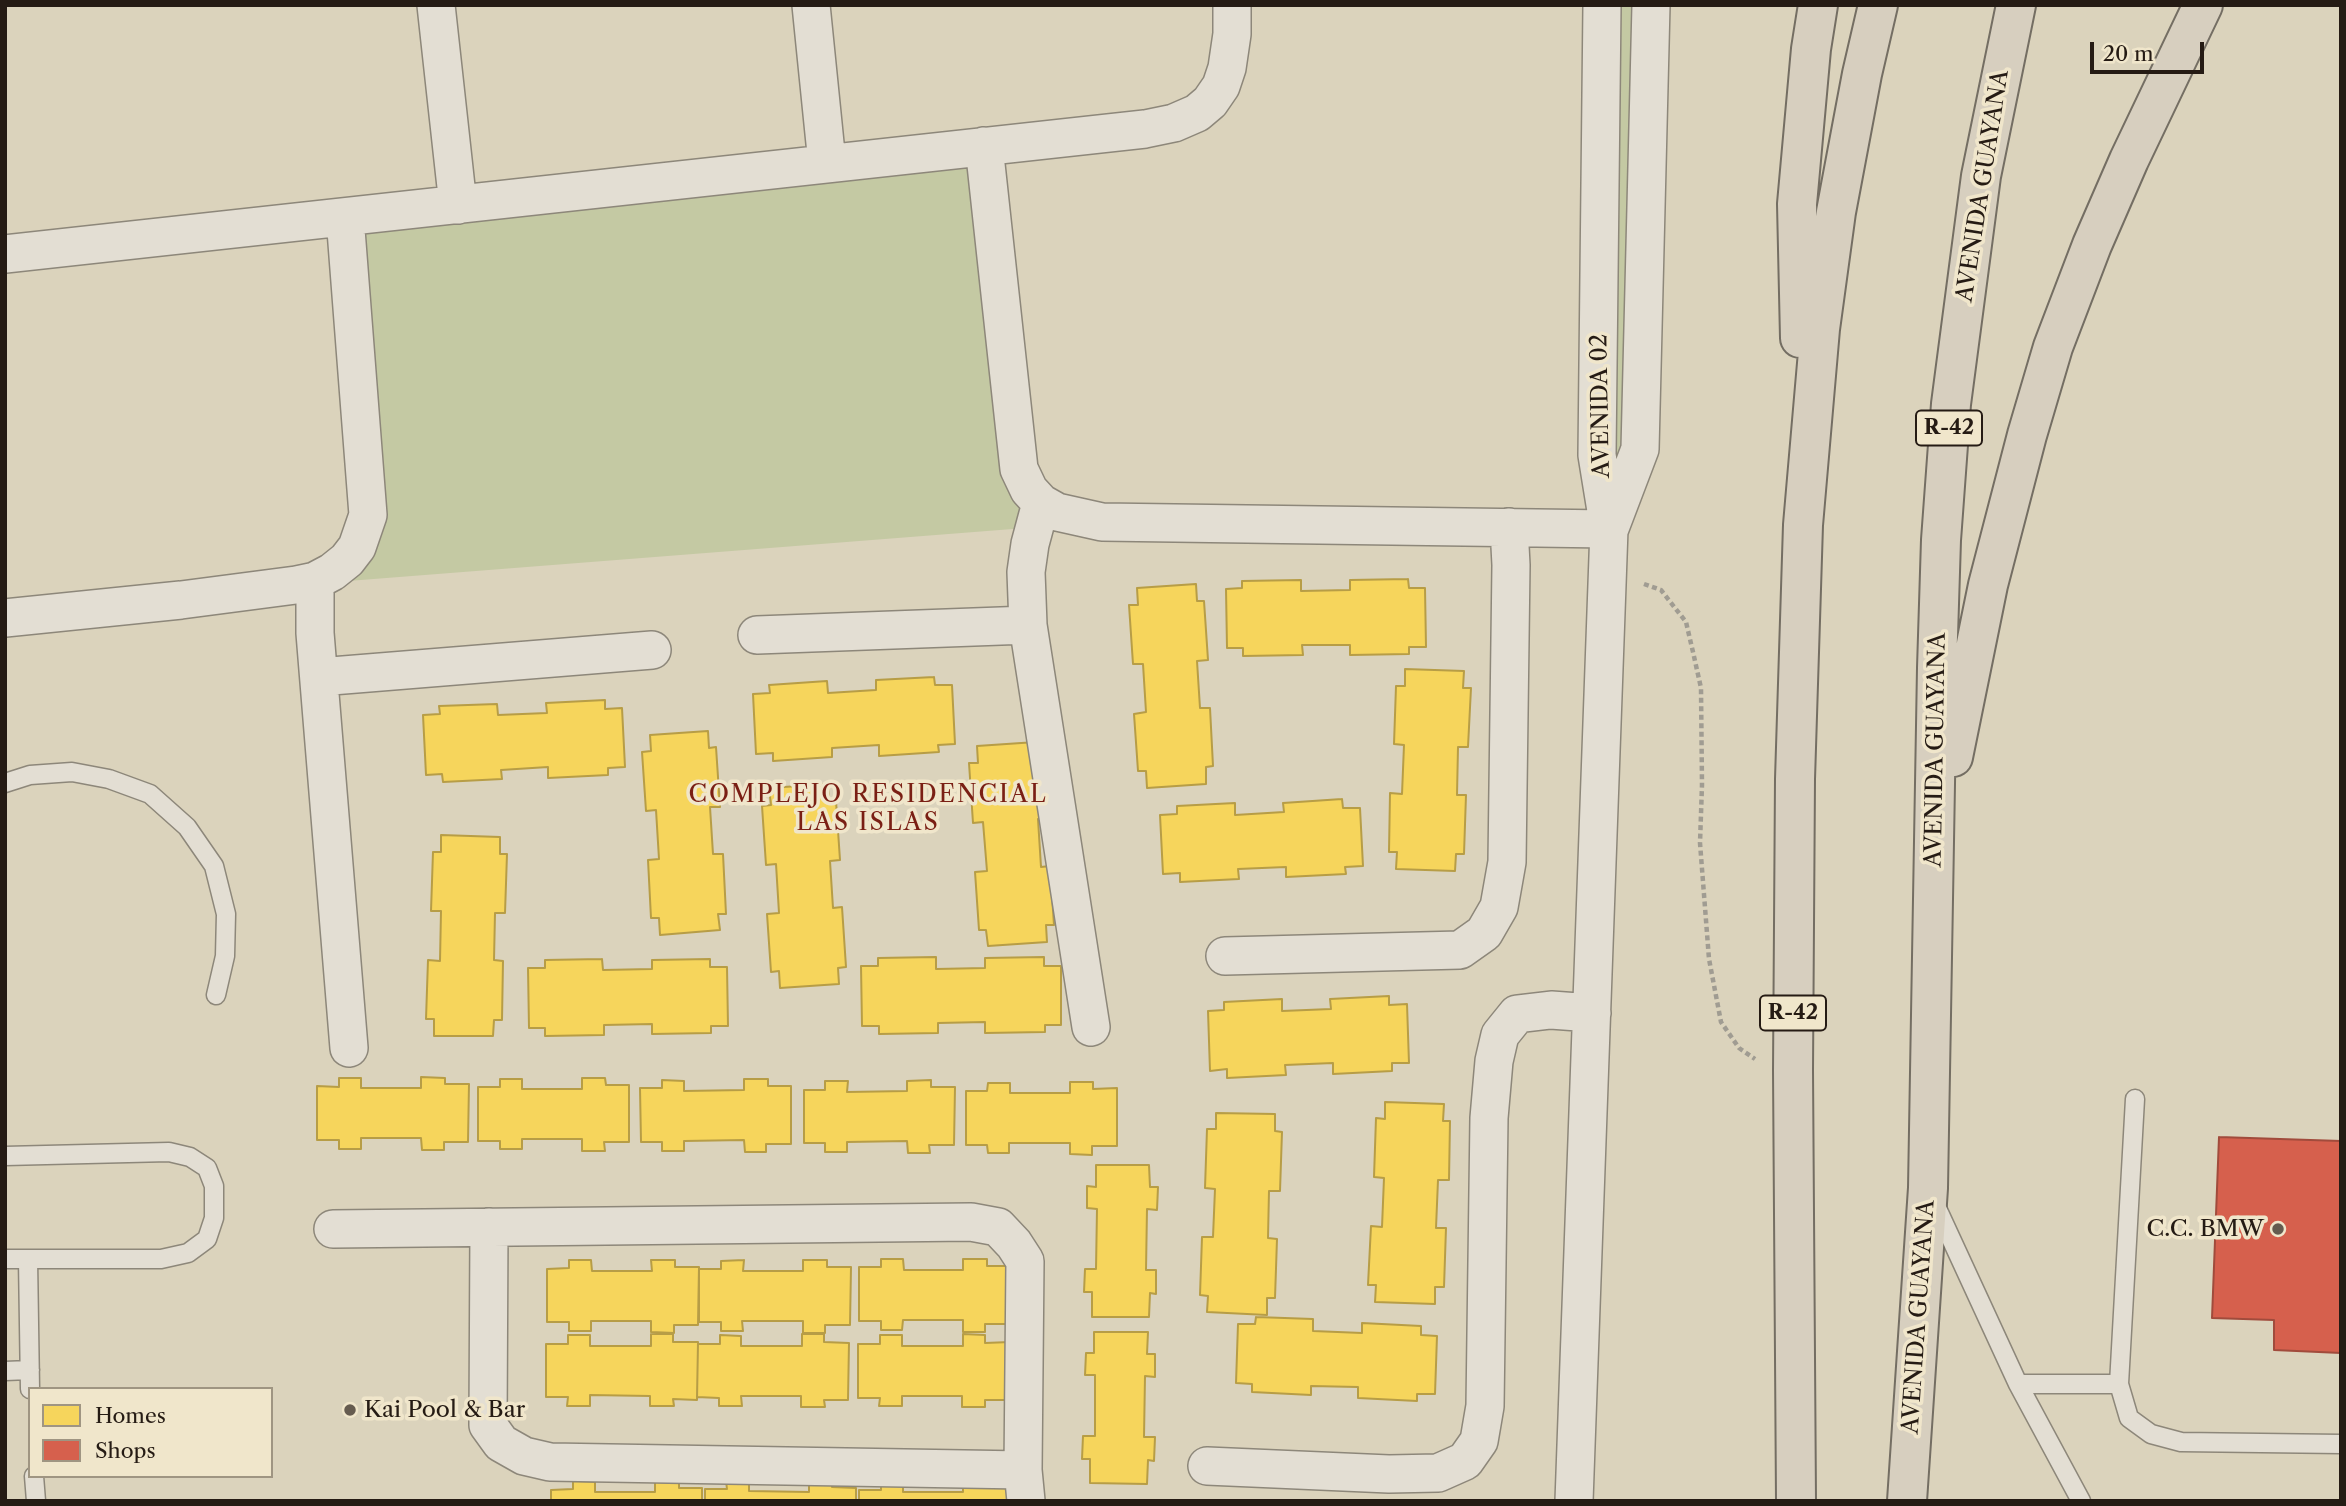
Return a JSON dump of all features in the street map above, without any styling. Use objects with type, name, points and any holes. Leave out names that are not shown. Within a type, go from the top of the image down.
[{"type":"main road","points":[[1803,525],[1797,204],[1811,48],[1818,5]]},
{"type":"main road","name":"R-42","points":[[1796,1501],[1794,779],[1803,525],[1820,329],[1836,212],[1878,5]]},
{"type":"main road","name":"AVENIDA GUAYANA","points":[[1907,1501],[1928,1188],[1941,540],[1951,404],[1981,176],[2016,5]]},
{"type":"main road","points":[[1933,855],[1988,585],[2053,347],[2092,245],[2129,160],[2203,5]]},
{"type":"street","points":[[436,5],[458,205]]},
{"type":"street","points":[[811,5],[827,163]]},
{"type":"street","points":[[5,254],[1145,129],[1174,123],[1197,113],[1210,102],[1221,86],[1227,68],[1232,5]]},
{"type":"street","name":"AVENIDA 02","points":[[1602,5],[1597,454],[1609,529]]},
{"type":"street","name":"AVENIDA 02","points":[[1609,529],[1640,449],[1651,5]]},
{"type":"street","points":[[984,146],[1019,469],[1029,490],[1041,503],[1057,512],[1102,522],[1609,529],[1574,1501]]},
{"type":"street","points":[[5,618],[181,600],[315,581],[346,560],[357,547],[368,515],[345,217]]},
{"type":"street","points":[[1041,503],[1026,572],[1028,625],[1091,1027]]},
{"type":"street","points":[[1225,956],[1460,950],[1484,933],[1499,907],[1507,862],[1510,527]]},
{"type":"street","points":[[315,581],[319,677],[349,1048]]},
{"type":"street","points":[[757,635],[1028,625]]},
{"type":"street","points":[[319,677],[652,650]]},
{"type":"street","points":[[1207,1466],[1438,1474],[1465,1461],[1479,1441],[1485,1406],[1489,1118],[1494,1061],[1500,1035],[1517,1014],[1551,1010],[1592,1013]]},
{"type":"street","points":[[333,1228],[971,1222],[998,1227],[1025,1261],[1025,1485],[550,1462],[524,1456],[501,1443],[488,1425],[489,1227]]},
{"type":"lane","points":[[5,783],[30,775],[72,772],[109,779],[150,794],[187,827],[214,866],[226,914],[225,956],[216,995]]},
{"type":"lane","points":[[2135,1098],[2119,1384],[2129,1418],[2151,1434],[2181,1442],[2341,1444]]},
{"type":"lane","points":[[5,1156],[169,1152],[190,1157],[207,1168],[214,1185],[214,1218],[207,1238],[188,1253],[161,1259],[5,1259]]},
{"type":"lane","points":[[1928,1188],[2018,1384],[2081,1501]]},
{"type":"lane","points":[[28,1259],[30,1387]]},
{"type":"lane","points":[[5,1371],[30,1370]]},
{"type":"lane","points":[[2018,1384],[2119,1384]]},
{"type":"lane","points":[[34,1478],[36,1501]]},
{"type":"path","points":[[1607,574],[1661,590],[1685,622],[1701,688],[1702,893],[1709,959],[1721,1022],[1739,1048],[1758,1061],[1793,1070]]},
{"type":"green space","points":[[1602,5],[1651,5],[1645,291],[1609,529]]},
{"type":"green space","points":[[984,146],[1019,469],[1102,522],[297,585],[357,546],[345,217]]},
{"type":"building: Homes","points":[[1408,579],[1409,588],[1425,588],[1426,647],[1409,647],[1409,654],[1350,655],[1350,645],[1302,645],[1303,655],[1243,656],[1243,648],[1227,648],[1226,589],[1242,588],[1242,581],[1301,580],[1301,591],[1350,590],[1350,580]]},
{"type":"building: Homes","points":[[1196,584],[1197,601],[1204,601],[1208,660],[1197,661],[1200,708],[1210,708],[1213,766],[1206,767],[1206,784],[1147,788],[1146,771],[1138,771],[1134,714],[1146,712],[1143,664],[1133,664],[1129,605],[1138,605],[1137,588]]},
{"type":"building: Homes","points":[[1405,669],[1464,671],[1463,688],[1471,688],[1468,747],[1458,747],[1457,795],[1466,795],[1464,854],[1456,854],[1455,871],[1396,869],[1397,852],[1389,852],[1390,793],[1402,794],[1404,745],[1394,744],[1396,686],[1405,686]]},
{"type":"building: Homes","points":[[934,677],[935,685],[952,685],[955,744],[938,745],[939,752],[879,756],[879,745],[832,748],[832,757],[773,761],[773,753],[756,754],[753,694],[770,693],[769,685],[827,681],[828,693],[876,690],[876,680]]},
{"type":"building: Homes","points":[[605,700],[605,709],[622,708],[625,767],[608,768],[608,775],[548,778],[548,767],[501,770],[502,779],[443,782],[442,774],[426,775],[423,715],[440,714],[439,706],[497,704],[498,715],[547,713],[546,703]]},
{"type":"building: Homes","points":[[708,731],[709,748],[716,747],[720,807],[710,807],[713,854],[723,854],[726,914],[718,914],[720,930],[660,935],[659,918],[651,918],[648,860],[659,859],[656,810],[646,811],[642,752],[651,751],[650,735]]},
{"type":"building: Homes","points":[[1036,742],[1048,818],[1038,819],[1041,867],[1050,866],[1054,925],[1046,925],[1047,942],[988,946],[986,930],[979,930],[975,872],[987,871],[983,822],[973,823],[969,763],[978,763],[977,746]]},
{"type":"building: Homes","points":[[828,784],[829,801],[836,801],[840,860],[830,861],[833,908],[842,907],[846,967],[838,968],[839,984],[780,988],[779,971],[771,972],[767,914],[779,913],[776,864],[766,865],[762,806],[771,805],[769,788]]},
{"type":"building: Homes","points":[[1342,799],[1343,808],[1360,808],[1363,866],[1345,867],[1346,874],[1286,877],[1286,867],[1238,869],[1239,879],[1180,882],[1180,873],[1163,874],[1160,815],[1177,814],[1177,806],[1235,803],[1235,815],[1284,812],[1283,803]]},
{"type":"building: Homes","points":[[441,835],[500,837],[500,854],[507,854],[505,913],[495,913],[494,960],[503,961],[502,1020],[494,1020],[493,1036],[434,1036],[434,1019],[426,1019],[428,960],[440,961],[441,911],[431,911],[433,852],[441,852]]},
{"type":"building: Homes","points":[[936,957],[936,969],[985,968],[985,958],[1044,957],[1044,966],[1061,966],[1061,1025],[1045,1025],[1045,1032],[985,1033],[985,1022],[938,1023],[938,1033],[879,1034],[879,1026],[862,1026],[861,966],[878,966],[878,958]]},
{"type":"building: Homes","points":[[602,959],[603,970],[652,969],[652,960],[710,959],[710,967],[727,967],[728,1026],[711,1026],[711,1033],[652,1034],[652,1024],[604,1025],[604,1035],[545,1036],[545,1028],[529,1028],[528,968],[545,968],[545,960]]},
{"type":"building: Homes","points":[[1389,996],[1389,1005],[1407,1004],[1409,1063],[1392,1063],[1392,1071],[1333,1074],[1333,1063],[1285,1065],[1286,1075],[1227,1078],[1227,1069],[1210,1071],[1208,1011],[1224,1010],[1224,1002],[1282,999],[1282,1011],[1331,1009],[1330,999]]},
{"type":"building: Homes","points":[[421,1077],[445,1078],[445,1084],[469,1084],[468,1142],[444,1142],[444,1150],[422,1150],[421,1138],[361,1138],[361,1149],[339,1149],[339,1140],[317,1140],[317,1086],[339,1087],[339,1078],[361,1078],[361,1088],[421,1088]]},
{"type":"building: Homes","points":[[582,1078],[605,1078],[606,1085],[629,1085],[629,1142],[604,1142],[605,1151],[582,1151],[582,1139],[522,1139],[522,1149],[500,1149],[500,1141],[478,1141],[478,1087],[500,1087],[500,1079],[522,1079],[522,1089],[582,1089]]},
{"type":"building: Homes","points":[[744,1079],[768,1079],[768,1086],[791,1086],[791,1144],[766,1144],[766,1152],[745,1152],[744,1140],[684,1141],[684,1151],[662,1151],[662,1142],[641,1142],[640,1088],[662,1088],[662,1080],[684,1081],[684,1091],[744,1090]]},
{"type":"building: Homes","points":[[931,1080],[931,1087],[955,1087],[954,1145],[929,1145],[930,1153],[908,1153],[907,1141],[847,1142],[847,1152],[825,1152],[825,1143],[804,1143],[804,1090],[825,1090],[825,1081],[848,1081],[847,1092],[907,1091],[907,1081]]},
{"type":"building: Homes","points":[[1070,1082],[1093,1082],[1093,1089],[1117,1088],[1117,1146],[1092,1146],[1092,1155],[1070,1154],[1070,1143],[1009,1143],[1009,1153],[988,1153],[987,1145],[966,1145],[966,1091],[987,1091],[988,1083],[1010,1083],[1010,1093],[1070,1093]]},
{"type":"building: Homes","points":[[1385,1102],[1444,1104],[1443,1121],[1450,1121],[1449,1180],[1438,1180],[1436,1228],[1446,1228],[1444,1287],[1435,1287],[1435,1304],[1375,1302],[1376,1285],[1368,1285],[1371,1226],[1382,1227],[1384,1178],[1374,1177],[1376,1118],[1385,1119]]},
{"type":"building: Homes","points":[[1216,1113],[1275,1114],[1275,1131],[1282,1132],[1280,1191],[1269,1191],[1268,1238],[1277,1239],[1275,1298],[1267,1298],[1267,1315],[1207,1312],[1208,1296],[1200,1295],[1202,1237],[1213,1237],[1215,1189],[1205,1188],[1207,1129],[1216,1129]]},
{"type":"building: Homes","points":[[1096,1165],[1149,1165],[1150,1187],[1158,1187],[1157,1210],[1147,1209],[1146,1270],[1156,1270],[1156,1294],[1150,1293],[1149,1317],[1092,1317],[1092,1292],[1084,1292],[1085,1269],[1096,1269],[1097,1209],[1087,1208],[1087,1186],[1096,1187]]},
{"type":"building: Homes","points":[[881,1259],[903,1259],[904,1270],[963,1270],[963,1259],[987,1259],[987,1266],[1010,1266],[1010,1324],[985,1324],[985,1332],[963,1332],[963,1320],[903,1320],[902,1330],[881,1330],[881,1321],[859,1321],[859,1267],[881,1267]]},
{"type":"building: Homes","points":[[569,1260],[591,1260],[592,1271],[652,1271],[651,1260],[675,1260],[675,1267],[699,1267],[698,1325],[674,1325],[674,1333],[651,1332],[651,1321],[591,1321],[591,1331],[569,1331],[569,1322],[547,1322],[547,1269],[569,1268]]},
{"type":"building: Homes","points":[[744,1260],[743,1271],[803,1271],[803,1260],[827,1260],[827,1267],[851,1267],[850,1325],[825,1325],[825,1333],[803,1333],[803,1321],[742,1321],[743,1331],[721,1331],[721,1322],[699,1322],[699,1269],[721,1269],[721,1261]]},
{"type":"building: Homes","points":[[1256,1317],[1313,1319],[1313,1331],[1362,1333],[1362,1323],[1421,1326],[1421,1335],[1437,1336],[1435,1394],[1417,1394],[1417,1401],[1358,1398],[1358,1387],[1311,1386],[1311,1395],[1252,1392],[1252,1384],[1236,1383],[1238,1324],[1255,1324]]},
{"type":"building: Homes","points":[[1094,1332],[1148,1332],[1147,1354],[1155,1354],[1155,1377],[1145,1376],[1144,1437],[1155,1437],[1154,1461],[1148,1460],[1147,1484],[1090,1483],[1090,1459],[1082,1459],[1083,1436],[1095,1436],[1095,1375],[1085,1375],[1086,1353],[1094,1353]]},
{"type":"building: Homes","points":[[651,1334],[673,1334],[673,1342],[698,1342],[697,1400],[673,1399],[674,1406],[650,1406],[650,1396],[590,1395],[590,1406],[567,1406],[568,1397],[546,1397],[546,1344],[568,1344],[568,1335],[590,1335],[590,1346],[651,1346]]},
{"type":"building: Homes","points":[[802,1334],[824,1334],[824,1342],[849,1343],[848,1400],[824,1400],[825,1407],[801,1407],[801,1396],[741,1396],[742,1406],[719,1406],[719,1398],[697,1397],[698,1344],[720,1344],[720,1335],[741,1336],[741,1346],[802,1346]]},
{"type":"building: Homes","points":[[963,1334],[985,1335],[985,1343],[1010,1342],[1009,1400],[985,1400],[985,1407],[962,1407],[962,1396],[902,1396],[902,1406],[879,1406],[880,1398],[858,1398],[858,1344],[880,1344],[880,1335],[902,1335],[902,1346],[963,1346]]},
{"type":"building: Homes","points":[[573,1481],[595,1482],[595,1492],[655,1492],[655,1481],[679,1481],[679,1488],[702,1488],[702,1501],[551,1501],[551,1490],[573,1489]]},
{"type":"building: Homes","points":[[726,1481],[749,1481],[749,1491],[809,1492],[809,1481],[832,1481],[832,1487],[856,1488],[856,1501],[705,1501],[705,1489],[727,1489]]},
{"type":"building: Homes","points":[[963,1481],[987,1481],[986,1488],[1010,1488],[1010,1501],[859,1501],[859,1490],[881,1490],[881,1482],[903,1482],[903,1492],[963,1492]]},
{"type":"building: Shops","name":"C.C. BMW","points":[[2219,1137],[2341,1141],[2341,1353],[2274,1350],[2274,1320],[2212,1318]]},
{"type":"place","name":"C.C. BMW","points":[[2278,1229]]},
{"type":"place","name":"Kai Pool & Bar","points":[[350,1410]]},
{"type":"district","name":"COMPLEJO RESIDENCIAL LAS ISLAS","points":[[868,809]]}]
